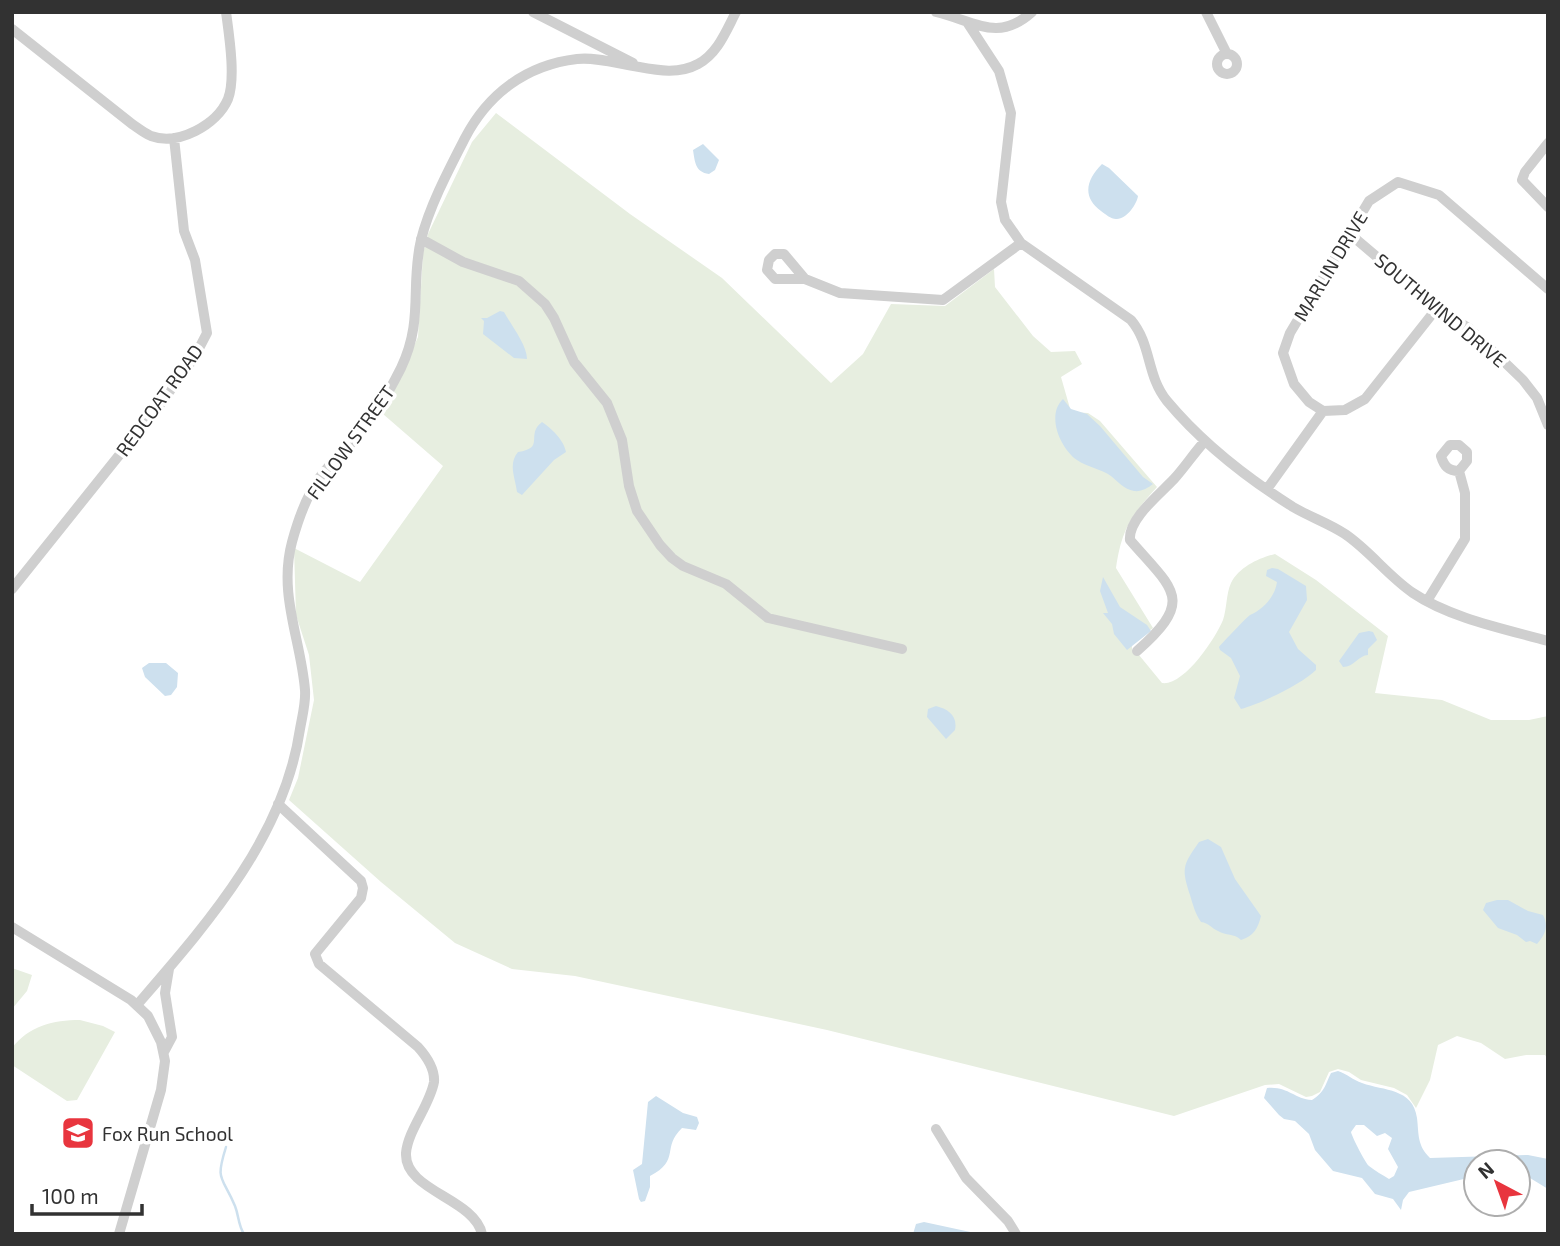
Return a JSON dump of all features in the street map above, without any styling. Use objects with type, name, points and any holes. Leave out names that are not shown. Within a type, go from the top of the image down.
[{"type":"street","points":[[14,34],[132,124],[151,136],[174,138],[193,132],[217,117],[229,97],[231,57],[226,12]]},
{"type":"street","points":[[533,12],[639,67]]},
{"type":"street","name":"FILLOW STREET","points":[[119,1234],[165,1072],[164,1052],[153,1024],[137,1006],[258,849],[278,804],[296,754],[305,692],[287,595],[291,544],[308,497],[319,478],[357,437],[401,369],[410,346],[417,314],[421,239],[455,156],[486,104],[511,82],[524,75],[579,59],[670,71],[698,64],[718,46],[736,12]]},
{"type":"street","points":[[936,12],[996,30],[1021,23],[1032,12]]},
{"type":"street","points":[[1206,12],[1227,54]]},
{"type":"street","points":[[967,22],[999,71],[1011,113],[1001,202],[1005,220],[1021,243],[1131,320],[1145,344],[1156,385],[1174,408],[1205,441],[1293,507],[1345,534],[1411,592],[1476,621],[1548,641]]},
{"type":"street","points":[[579,59],[586,45],[584,37]]},
{"type":"street","name":"REDCOAT ROAD","points":[[12,589],[161,403],[194,358],[206,333],[195,260],[184,232],[174,138]]},
{"type":"street","points":[[1548,143],[1525,172],[1522,180],[1548,207]]},
{"type":"street","name":"MARLIN DRIVE","points":[[1323,411],[1309,402],[1294,384],[1283,353],[1290,333],[1369,201],[1398,182],[1439,195],[1548,289]]},
{"type":"street","name":"SOUTHWIND DRIVE","points":[[1350,234],[1437,308],[1470,329],[1523,380],[1537,398],[1548,425]]},
{"type":"street","points":[[421,239],[463,262],[519,281],[545,304],[574,362],[607,403],[622,440],[629,486],[637,511],[672,558],[683,566],[726,584],[768,618],[902,649]]},
{"type":"street","points":[[805,279],[850,295],[943,300],[1021,243]]},
{"type":"street","points":[[1267,489],[1323,411],[1345,410],[1365,400],[1437,308]]},
{"type":"street","points":[[1137,651],[1163,627],[1173,603],[1171,590],[1162,576],[1130,540],[1131,531],[1150,503],[1205,441]]},
{"type":"street","points":[[1427,601],[1465,539],[1465,493],[1459,471]]},
{"type":"street","points":[[278,804],[360,881],[363,888],[361,898],[315,954],[319,964],[426,1056],[435,1074],[434,1082],[408,1145],[407,1163],[419,1180],[475,1219],[482,1234]]},
{"type":"street","points":[[12,927],[137,1006]]},
{"type":"street","name":"FILLOW STREET","points":[[164,1052],[172,1037],[164,993],[170,966]]},
{"type":"street","points":[[153,1024],[168,1010]]},
{"type":"street","points":[[936,1129],[966,1178],[1008,1221],[1016,1234]]},
{"type":"shaded area","points":[[496,113],[630,214],[722,278],[831,383],[863,354],[891,304],[945,306],[994,269],[995,287],[1033,336],[1051,352],[1075,351],[1082,364],[1061,377],[1071,412],[1088,413],[1100,421],[1157,487],[1129,523],[1121,543],[1116,568],[1153,628],[1132,643],[1132,652],[1139,655],[1162,683],[1180,677],[1206,649],[1223,620],[1229,587],[1239,572],[1262,558],[1275,554],[1316,580],[1388,636],[1375,693],[1442,700],[1491,720],[1529,720],[1548,716],[1548,1060],[1545,1055],[1505,1059],[1481,1043],[1457,1036],[1438,1045],[1430,1080],[1416,1108],[1407,1095],[1394,1088],[1361,1080],[1338,1069],[1329,1072],[1320,1092],[1312,1096],[1306,1097],[1279,1084],[1265,1085],[1174,1116],[827,1030],[575,976],[512,969],[455,943],[289,800],[298,778],[314,700],[309,655],[296,615],[294,548],[360,582],[443,466],[383,414],[418,337],[423,254],[428,234],[472,142]]},
{"type":"shaded area","points":[[12,968],[32,975],[27,991],[12,1009]]},
{"type":"shaded area","points":[[80,1020],[115,1032],[77,1100],[67,1101],[12,1065],[12,1048],[34,1029],[60,1021]]},
{"type":"water","points":[[703,144],[719,160],[715,170],[709,174],[698,169],[694,159],[693,150]]},
{"type":"water","points":[[1102,164],[1138,196],[1130,211],[1120,219],[1112,218],[1101,211],[1089,194],[1092,176]]},
{"type":"water","points":[[504,312],[518,335],[527,359],[514,358],[483,334],[484,321],[481,318]]},
{"type":"water","points":[[1063,399],[1071,409],[1087,414],[1100,426],[1143,477],[1153,484],[1142,490],[1130,490],[1111,476],[1071,455],[1061,440],[1055,422],[1058,406]]},
{"type":"water","points":[[542,422],[560,439],[566,452],[554,460],[522,495],[517,492],[513,461],[518,452],[531,447],[537,427]]},
{"type":"water","points":[[1272,568],[1306,586],[1307,600],[1289,632],[1298,649],[1316,665],[1316,670],[1280,693],[1241,709],[1234,698],[1240,676],[1231,658],[1219,647],[1248,616],[1264,606],[1271,597],[1277,582],[1266,576],[1267,570]]},
{"type":"water","points":[[1103,577],[1120,607],[1147,625],[1151,631],[1127,650],[1114,634],[1112,624],[1103,613],[1108,613],[1100,591]]},
{"type":"water","points":[[1373,632],[1377,640],[1368,649],[1368,655],[1343,667],[1339,661],[1359,633]]},
{"type":"water","points":[[149,663],[166,663],[178,673],[177,687],[171,695],[165,696],[145,677],[142,668]]},
{"type":"water","points":[[936,706],[948,711],[955,721],[955,730],[946,739],[927,717],[928,709]]},
{"type":"water","points":[[1208,839],[1221,847],[1235,879],[1261,916],[1255,931],[1241,940],[1201,922],[1193,906],[1185,879],[1185,867],[1199,842]]},
{"type":"water","points":[[1508,900],[1528,911],[1543,915],[1545,930],[1537,944],[1526,942],[1517,935],[1498,928],[1483,910],[1486,903]]},
{"type":"water","points":[[1338,1071],[1362,1083],[1404,1096],[1414,1108],[1421,1144],[1426,1153],[1430,1158],[1462,1157],[1462,1179],[1409,1192],[1403,1200],[1401,1210],[1393,1199],[1375,1194],[1362,1178],[1333,1171],[1315,1150],[1309,1134],[1295,1121],[1279,1115],[1264,1098],[1267,1088],[1312,1100],[1322,1091],[1331,1073]],"holes":[[[1356,1125],[1364,1125],[1377,1136],[1385,1133],[1392,1138],[1388,1149],[1398,1167],[1394,1176],[1389,1179],[1369,1166],[1351,1132]]]},
{"type":"water","points":[[656,1096],[683,1113],[697,1117],[699,1123],[696,1130],[682,1128],[676,1135],[665,1165],[650,1176],[650,1187],[645,1201],[641,1202],[633,1170],[642,1164],[648,1102]]},
{"type":"water","points":[[1532,1156],[1548,1159],[1548,1189],[1532,1179]]},
{"type":"water","points":[[924,1222],[980,1234],[913,1234],[916,1224]]},
{"type":"waterway","points":[[226,1147],[221,1178],[235,1206],[244,1234]]},
{"type":"place","name":"Fox Run School","points":[[78,1133]]}]
